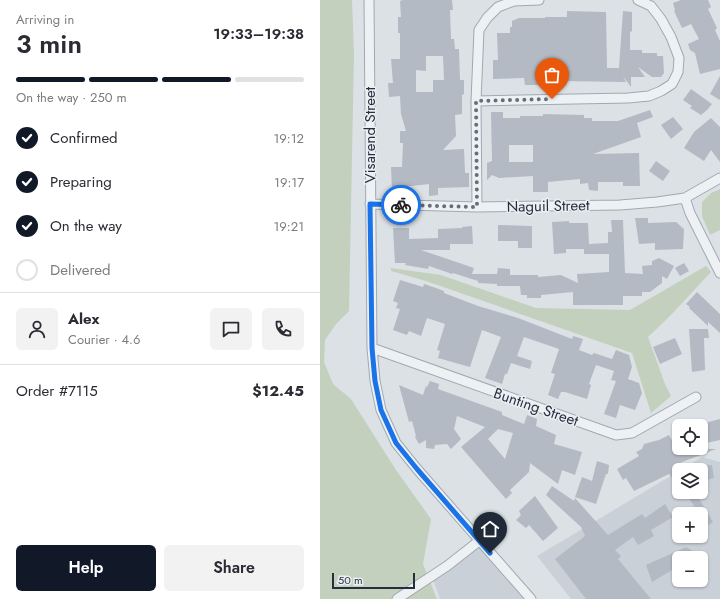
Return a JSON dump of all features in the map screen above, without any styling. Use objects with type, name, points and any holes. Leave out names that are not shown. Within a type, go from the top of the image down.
[{"type":"street","name":"Visarend Street","points":[[369,0],[372,348],[375,381],[381,410],[396,443],[479,541],[531,599]]},
{"type":"street","points":[[477,207],[476,101],[479,30],[487,18],[498,7],[514,0],[539,0]]},
{"type":"street","points":[[476,101],[628,98],[649,96],[672,84],[678,72],[680,58],[661,19],[651,6],[638,0]]},
{"type":"street","name":"Naguil Street","points":[[370,204],[477,207],[620,205],[685,198],[720,178]]},
{"type":"street","points":[[685,198],[690,213],[720,273]]},
{"type":"street","name":"Bunting Street","points":[[372,348],[616,435],[632,433],[696,397]]},
{"type":"street","points":[[397,599],[447,566],[479,541]]},
{"type":"shaded area","points":[[702,457],[720,462],[720,599],[571,599],[537,556],[672,475],[672,499],[708,499],[708,463],[692,463]]},
{"type":"shaded area","points":[[479,541],[531,599],[440,599],[432,576]]},
{"type":"green space","points":[[320,0],[352,0],[354,54],[349,311],[336,324],[325,340],[324,362],[333,384],[351,399],[396,470],[431,519],[423,564],[437,599],[320,599]]},
{"type":"green space","points":[[720,189],[720,230],[710,235],[702,216],[702,202],[711,193]]},
{"type":"green space","points":[[706,266],[711,272],[648,337],[665,384],[671,396],[651,413],[632,353],[426,281],[391,271],[391,268],[441,275],[536,308],[630,310]]},
{"type":"building","points":[[452,0],[453,10],[450,10],[451,39],[454,39],[455,49],[459,49],[460,80],[464,80],[464,94],[462,95],[462,114],[455,115],[456,136],[443,150],[464,149],[465,173],[469,173],[469,187],[438,188],[438,195],[429,196],[429,184],[403,187],[403,191],[392,191],[391,167],[402,167],[403,143],[400,143],[400,131],[406,131],[401,114],[400,96],[389,97],[388,83],[393,83],[391,59],[400,59],[400,33],[398,33],[398,17],[401,17],[400,1]],"holes":[[[426,56],[443,56],[444,80],[433,80],[433,92],[416,92],[416,70],[426,71]]]},
{"type":"building","points":[[681,0],[708,0],[711,7],[708,9],[717,28],[715,30],[720,41],[720,69],[700,74],[695,53],[690,50],[688,44],[699,39],[691,24],[682,28],[674,11],[673,3]]},
{"type":"building","points":[[567,11],[606,12],[607,68],[619,68],[623,11],[632,12],[630,50],[642,50],[642,53],[657,53],[657,56],[663,56],[664,73],[661,77],[652,77],[638,67],[645,77],[631,77],[631,87],[623,76],[626,82],[561,81],[539,83],[539,85],[525,85],[524,78],[493,79],[493,60],[498,60],[497,33],[510,33],[512,21],[519,18],[567,17]]},
{"type":"building","points":[[720,76],[720,100],[710,94]]},
{"type":"building","points":[[691,89],[712,104],[701,115],[690,108],[692,106],[683,100]]},
{"type":"building","points":[[650,110],[653,117],[637,123],[641,137],[593,154],[639,153],[640,186],[623,186],[623,182],[598,182],[598,191],[589,190],[588,183],[580,184],[580,179],[548,182],[548,192],[533,192],[533,176],[499,178],[492,175],[487,180],[487,163],[492,161],[491,112],[503,112],[503,118],[543,116],[543,114],[584,115],[584,118],[592,118],[592,121],[618,121]],"holes":[[[509,145],[533,145],[533,162],[509,162]]]},
{"type":"building","points":[[673,117],[683,129],[671,139],[661,125]]},
{"type":"building","points":[[711,118],[720,127],[720,162],[711,150],[704,161],[684,148],[694,132]]},
{"type":"building","points":[[656,161],[670,171],[663,181],[649,171]]},
{"type":"building","points":[[635,218],[648,218],[648,223],[676,222],[684,229],[683,249],[655,250],[655,243],[639,244]]},
{"type":"building","points":[[611,220],[623,220],[625,273],[643,274],[642,266],[652,265],[652,261],[659,258],[674,266],[667,279],[662,276],[662,283],[650,292],[642,292],[642,296],[623,296],[623,305],[573,305],[573,292],[541,295],[541,298],[527,298],[527,295],[521,295],[520,286],[497,286],[497,284],[478,283],[478,281],[429,266],[428,269],[405,265],[406,263],[395,263],[393,228],[409,228],[409,239],[438,238],[438,229],[472,226],[473,244],[450,244],[450,250],[421,250],[474,268],[472,274],[497,274],[498,268],[510,269],[510,275],[538,275],[538,277],[561,275],[578,283],[577,274],[609,272],[609,254],[584,254],[584,249],[566,249],[566,253],[554,254],[552,222],[569,221],[569,223],[588,223],[589,244],[608,243],[608,232],[612,232]]},
{"type":"building","points":[[498,225],[532,226],[532,248],[518,248],[518,241],[498,241]]},
{"type":"building","points":[[684,263],[689,271],[680,276],[675,268]]},
{"type":"building","points":[[400,280],[423,287],[424,284],[478,306],[518,318],[572,339],[573,336],[583,339],[579,350],[592,355],[594,353],[612,359],[616,350],[629,355],[632,367],[628,379],[639,383],[642,393],[635,410],[620,405],[616,418],[604,414],[616,381],[611,380],[614,371],[596,365],[589,384],[591,385],[587,399],[565,392],[561,392],[558,399],[548,395],[555,374],[551,373],[559,349],[524,337],[517,356],[532,361],[530,369],[511,363],[502,384],[485,378],[501,337],[482,330],[470,367],[438,358],[440,351],[437,350],[445,324],[427,318],[421,336],[409,331],[407,335],[393,330],[400,309],[396,308],[398,303],[393,301]]},
{"type":"building","points":[[697,292],[720,314],[720,333],[708,322],[708,326],[686,304]]},
{"type":"building","points":[[689,329],[708,329],[709,338],[704,338],[705,370],[692,372]]},
{"type":"building","points":[[675,338],[682,354],[660,364],[653,347]]},
{"type":"building","points":[[430,381],[439,384],[438,389],[502,412],[502,415],[524,424],[527,415],[537,419],[536,426],[556,435],[554,444],[582,452],[575,475],[562,470],[558,484],[530,463],[529,472],[510,490],[512,493],[506,499],[461,447],[485,427],[457,416],[454,429],[461,439],[451,449],[447,444],[435,445],[434,449],[426,448],[426,440],[419,444],[415,437],[412,421],[409,422],[399,385],[423,395],[426,386],[427,387]],"holes":[[[498,429],[513,433],[505,459],[488,439]]]},
{"type":"building","points":[[720,419],[720,440],[708,443],[708,422]]},
{"type":"building","points":[[669,435],[672,440],[672,455],[700,455],[680,463],[672,463],[672,478],[669,474],[634,491],[626,478],[623,480],[617,469],[639,456],[636,452],[642,449],[644,444],[659,440]]},
{"type":"building","points":[[708,449],[716,449],[708,452]]},
{"type":"building","points":[[597,461],[609,465],[608,474],[606,474],[596,504],[575,497],[582,477],[592,481]]},
{"type":"building","points":[[708,465],[712,465],[714,478],[708,480]]},
{"type":"building","points":[[552,486],[574,501],[575,498],[608,535],[642,514],[645,518],[665,504],[672,518],[651,530],[654,536],[638,545],[633,537],[615,550],[621,556],[618,559],[651,599],[586,599],[555,559],[585,536],[581,527],[546,495]]},
{"type":"building","points":[[535,496],[558,528],[543,541],[529,525],[526,528],[516,520],[521,515],[519,511]]},
{"type":"building","points":[[690,499],[699,499],[704,507],[695,507]]},
{"type":"building","points":[[708,514],[713,522],[708,525]]},
{"type":"building","points":[[686,547],[693,551],[677,551]]},
{"type":"building","points":[[672,553],[672,570],[652,582],[646,565]]},
{"type":"way so far","points":[[401,205],[477,207],[476,101],[552,99]]},
{"type":"route","points":[[401,205],[370,204],[372,348],[375,381],[381,410],[396,443],[490,553]]}]
